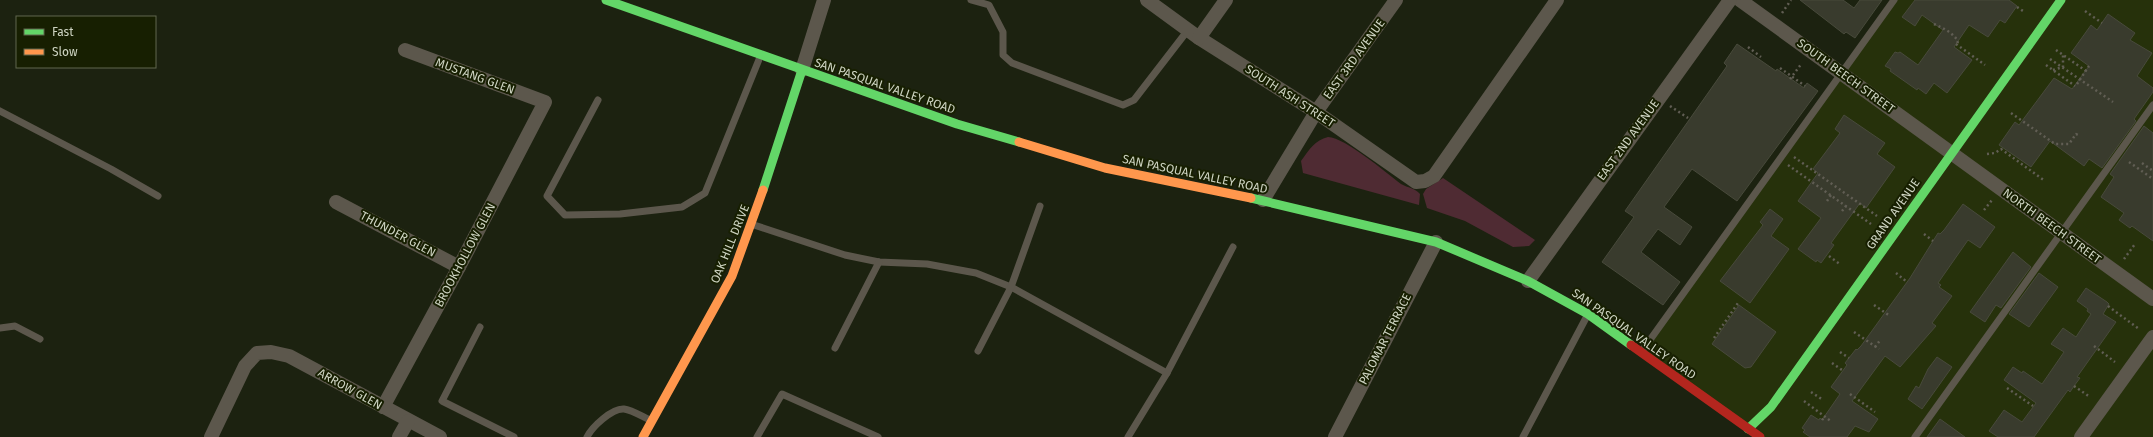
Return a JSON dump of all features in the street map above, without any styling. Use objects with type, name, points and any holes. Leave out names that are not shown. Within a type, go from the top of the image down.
[{"type":"main road","name":"SAN PASQUAL VALLEY ROAD","points":[[606,0],[957,124],[1105,168],[1263,200],[1436,242],[1528,281],[1588,314],[1760,437]]},
{"type":"main road","name":"GRAND AVENUE","points":[[1739,437],[1771,407],[2061,0]]},
{"type":"main road","name":"OAK HILL DRIVE","points":[[643,437],[732,276],[752,225],[802,70]]},
{"type":"street","points":[[802,70],[824,0]]},
{"type":"street","name":"SOUTH ASH STREET","points":[[1147,0],[1194,34],[1316,112],[1411,181],[1416,182],[1425,181],[1434,176],[1557,0]]},
{"type":"street","points":[[1194,34],[1226,0]]},
{"type":"street","name":"EAST 3RD AVENUE","points":[[1263,200],[1316,112],[1396,0]]},
{"type":"street","name":"EAST 2ND AVENUE","points":[[1528,281],[1730,0]]},
{"type":"street","name":"SOUTH BEECH STREET","points":[[1740,0],[1952,153]]},
{"type":"street","name":"MUSTANG GLEN","points":[[405,50],[545,102]]},
{"type":"street","name":"BROOKHOLLOW GLEN","points":[[382,407],[459,267],[545,102]]},
{"type":"street","name":"NORTH BEECH STREET","points":[[1952,153],[2153,299]]},
{"type":"street","name":"THUNDER GLEN","points":[[336,202],[459,267]]},
{"type":"street","name":"PALOMAR TERRACE","points":[[1335,437],[1436,242]]},
{"type":"street","points":[[2081,437],[2153,337]]},
{"type":"street","name":"ARROW GLEN","points":[[211,437],[245,366],[257,353],[271,352],[290,356],[440,437]]},
{"type":"street","points":[[399,437],[408,421]]},
{"type":"lane","points":[[971,0],[989,5],[1003,32],[1003,55],[1012,63],[1123,104],[1134,100],[1175,47],[1194,34]]},
{"type":"lane","points":[[1641,352],[1894,0]]},
{"type":"lane","points":[[598,100],[547,196],[565,215],[620,214],[682,207],[705,193],[761,55]]},
{"type":"lane","points":[[1915,437],[2153,105]]},
{"type":"lane","points":[[0,111],[111,168],[158,196]]},
{"type":"lane","points":[[978,351],[1011,287],[1040,206]]},
{"type":"lane","points":[[752,225],[845,255],[879,262],[927,264],[976,273],[1011,287],[1167,373]]},
{"type":"lane","points":[[1128,437],[1167,373],[1233,247]]},
{"type":"lane","points":[[835,348],[879,262]]},
{"type":"lane","points":[[1523,437],[1588,314]]},
{"type":"lane","points":[[0,323],[0,328],[15,326],[40,338]]},
{"type":"lane","points":[[480,327],[442,401],[514,437]]},
{"type":"lane","points":[[757,437],[782,394],[878,437]]},
{"type":"lane","points":[[587,437],[591,428],[618,410],[624,409],[652,420]]},
{"type":"path","points":[[1782,13],[1791,0]]},
{"type":"path","points":[[2017,7],[2023,12]]},
{"type":"path","points":[[2085,11],[2102,23]]},
{"type":"path","points":[[1934,24],[1945,29],[1955,37],[1958,41],[1957,44],[1985,65]]},
{"type":"path","points":[[1748,47],[1761,57]]},
{"type":"path","points":[[2056,50],[2086,71]]},
{"type":"path","points":[[2063,55],[2063,67]]},
{"type":"path","points":[[2050,59],[2113,102]]},
{"type":"path","points":[[1791,78],[1802,63]]},
{"type":"path","points":[[2046,65],[2076,85],[2090,66]]},
{"type":"path","points":[[2052,70],[2063,67]]},
{"type":"path","points":[[1780,68],[1791,78],[1805,86]]},
{"type":"path","points":[[1670,105],[1688,118]]},
{"type":"path","points":[[2011,113],[2055,144],[2069,144],[2076,134],[2078,135]]},
{"type":"path","points":[[1987,154],[1995,153],[2001,149],[2045,181]]},
{"type":"path","points":[[1786,152],[1877,216]]},
{"type":"path","points":[[1780,159],[1871,224]]},
{"type":"path","points":[[2128,162],[2153,179]]},
{"type":"path","points":[[2142,163],[2153,171]]},
{"type":"path","points":[[1827,201],[1831,195]]},
{"type":"path","points":[[1984,210],[1992,200]]},
{"type":"path","points":[[1842,211],[1846,206]]},
{"type":"path","points":[[1924,234],[1933,241]]},
{"type":"path","points":[[2124,259],[2135,244]]},
{"type":"path","points":[[1829,256],[1841,265]]},
{"type":"path","points":[[1896,274],[1907,282]]},
{"type":"path","points":[[1714,338],[1738,303]]},
{"type":"path","points":[[1874,305],[1890,316]]},
{"type":"path","points":[[2108,306],[2139,329]]},
{"type":"path","points":[[1854,332],[1878,349]]},
{"type":"path","points":[[1875,346],[1881,339]]},
{"type":"path","points":[[2094,346],[2115,362]]},
{"type":"path","points":[[1840,352],[1849,358]]},
{"type":"path","points":[[1832,363],[1842,370]]},
{"type":"path","points":[[2074,386],[2090,397]]},
{"type":"path","points":[[2007,388],[2033,406]]},
{"type":"path","points":[[1811,392],[1823,400]]},
{"type":"path","points":[[1850,394],[1875,412]]},
{"type":"path","points":[[1804,401],[1832,422]]},
{"type":"path","points":[[1822,420],[1825,416]]},
{"type":"shaded area","points":[[1894,0],[2153,0],[2153,437],[1760,437],[1641,352]]},
{"type":"shaded area","points":[[1328,137],[1345,143],[1355,149],[1401,184],[1414,189],[1420,194],[1419,205],[1303,173],[1301,161],[1319,140]]},
{"type":"shaded area","points":[[1443,178],[1535,240],[1529,246],[1513,247],[1465,221],[1427,208],[1423,194],[1426,189]]},
{"type":"building","points":[[1800,0],[1843,0],[1854,8],[1860,0],[1882,0],[1855,38],[1846,32],[1844,34]]},
{"type":"building","points":[[1915,0],[2009,0],[2017,6],[2005,23],[2000,20],[1988,37],[1969,25],[1954,47],[1972,60],[1947,93],[1934,83],[1926,94],[1918,88],[1917,90],[1885,66],[1895,52],[1900,52],[1918,65],[1943,30],[1922,15],[1915,26],[1902,17]]},
{"type":"building","points":[[2108,14],[2135,33],[2130,40],[2152,53],[2137,76],[2153,88],[2153,92],[2134,119],[2136,121],[2102,168],[2089,159],[2084,166],[2050,141],[2031,167],[1999,145],[2015,122],[2019,125],[2054,78],[2072,89],[2089,66],[2071,53],[2091,25],[2097,30]]},
{"type":"building","points":[[1737,44],[1804,88],[1807,83],[1818,91],[1737,201],[1692,169],[1664,207],[1692,227],[1680,245],[1658,229],[1641,252],[1680,282],[1663,305],[1602,262],[1634,217],[1625,211],[1727,66],[1724,63]]},
{"type":"building","points":[[1844,115],[1885,143],[1877,154],[1895,167],[1866,208],[1860,203],[1831,243],[1834,245],[1821,263],[1817,260],[1816,262],[1798,249],[1821,218],[1798,201],[1818,173],[1813,169],[1840,133],[1835,129]]},
{"type":"building","points":[[2144,126],[2153,133],[2153,241],[2132,226],[2130,228],[2119,220],[2124,213],[2101,197],[2114,177],[2110,174]]},
{"type":"building","points":[[1963,204],[1995,227],[1980,248],[1968,240],[1938,283],[1941,285],[1939,287],[1952,296],[1932,323],[1936,326],[1900,367],[1885,356],[1852,401],[1878,419],[1869,432],[1855,426],[1847,437],[1810,437],[1803,432],[1805,430],[1802,428],[1811,415],[1819,420],[1820,418],[1822,420],[1840,394],[1831,387],[1847,365],[1845,363],[1856,349],[1857,350],[1861,346],[1910,278],[1938,233],[1940,234],[1944,230]]},
{"type":"building","points":[[1770,209],[1783,219],[1771,236],[1789,249],[1750,303],[1720,281],[1763,225],[1760,222]]},
{"type":"building","points":[[2013,252],[2031,267],[2001,308],[1996,305],[1985,322],[1970,312]]},
{"type":"building","points":[[2039,273],[2058,287],[2029,327],[2009,314]]},
{"type":"building","points":[[2086,288],[2109,304],[2103,314],[2116,322],[2077,377],[2080,378],[2070,392],[2068,390],[2034,437],[1998,437],[1989,431],[2004,410],[2022,422],[2036,403],[2004,380],[2013,367],[2022,373],[2023,371],[2042,384],[2064,352],[2051,344],[2063,328],[2076,337],[2091,314],[2087,311],[2088,309],[2077,301]]},
{"type":"building","points":[[1739,305],[1776,332],[1751,367],[1745,368],[1712,344]]},
{"type":"building","points":[[1937,357],[1952,367],[1922,409],[1908,399],[1916,386],[1919,388],[1928,369]]},
{"type":"building","points":[[1940,419],[1965,437],[1927,437]]},
{"type":"traffic: fast","points":[[606,0],[957,124],[1019,142]]},
{"type":"traffic: fast","points":[[1748,429],[1771,407],[2061,0]]},
{"type":"traffic: fast","points":[[763,190],[802,70]]},
{"type":"traffic: fast","points":[[1251,198],[1436,242],[1528,281],[1588,314],[1631,345]]},
{"type":"traffic: slow","points":[[1019,142],[1105,168],[1251,198]]},
{"type":"traffic: slow","points":[[643,437],[732,276],[763,190]]},
{"type":"traffic: jam","points":[[1631,345],[1760,437]]}]
